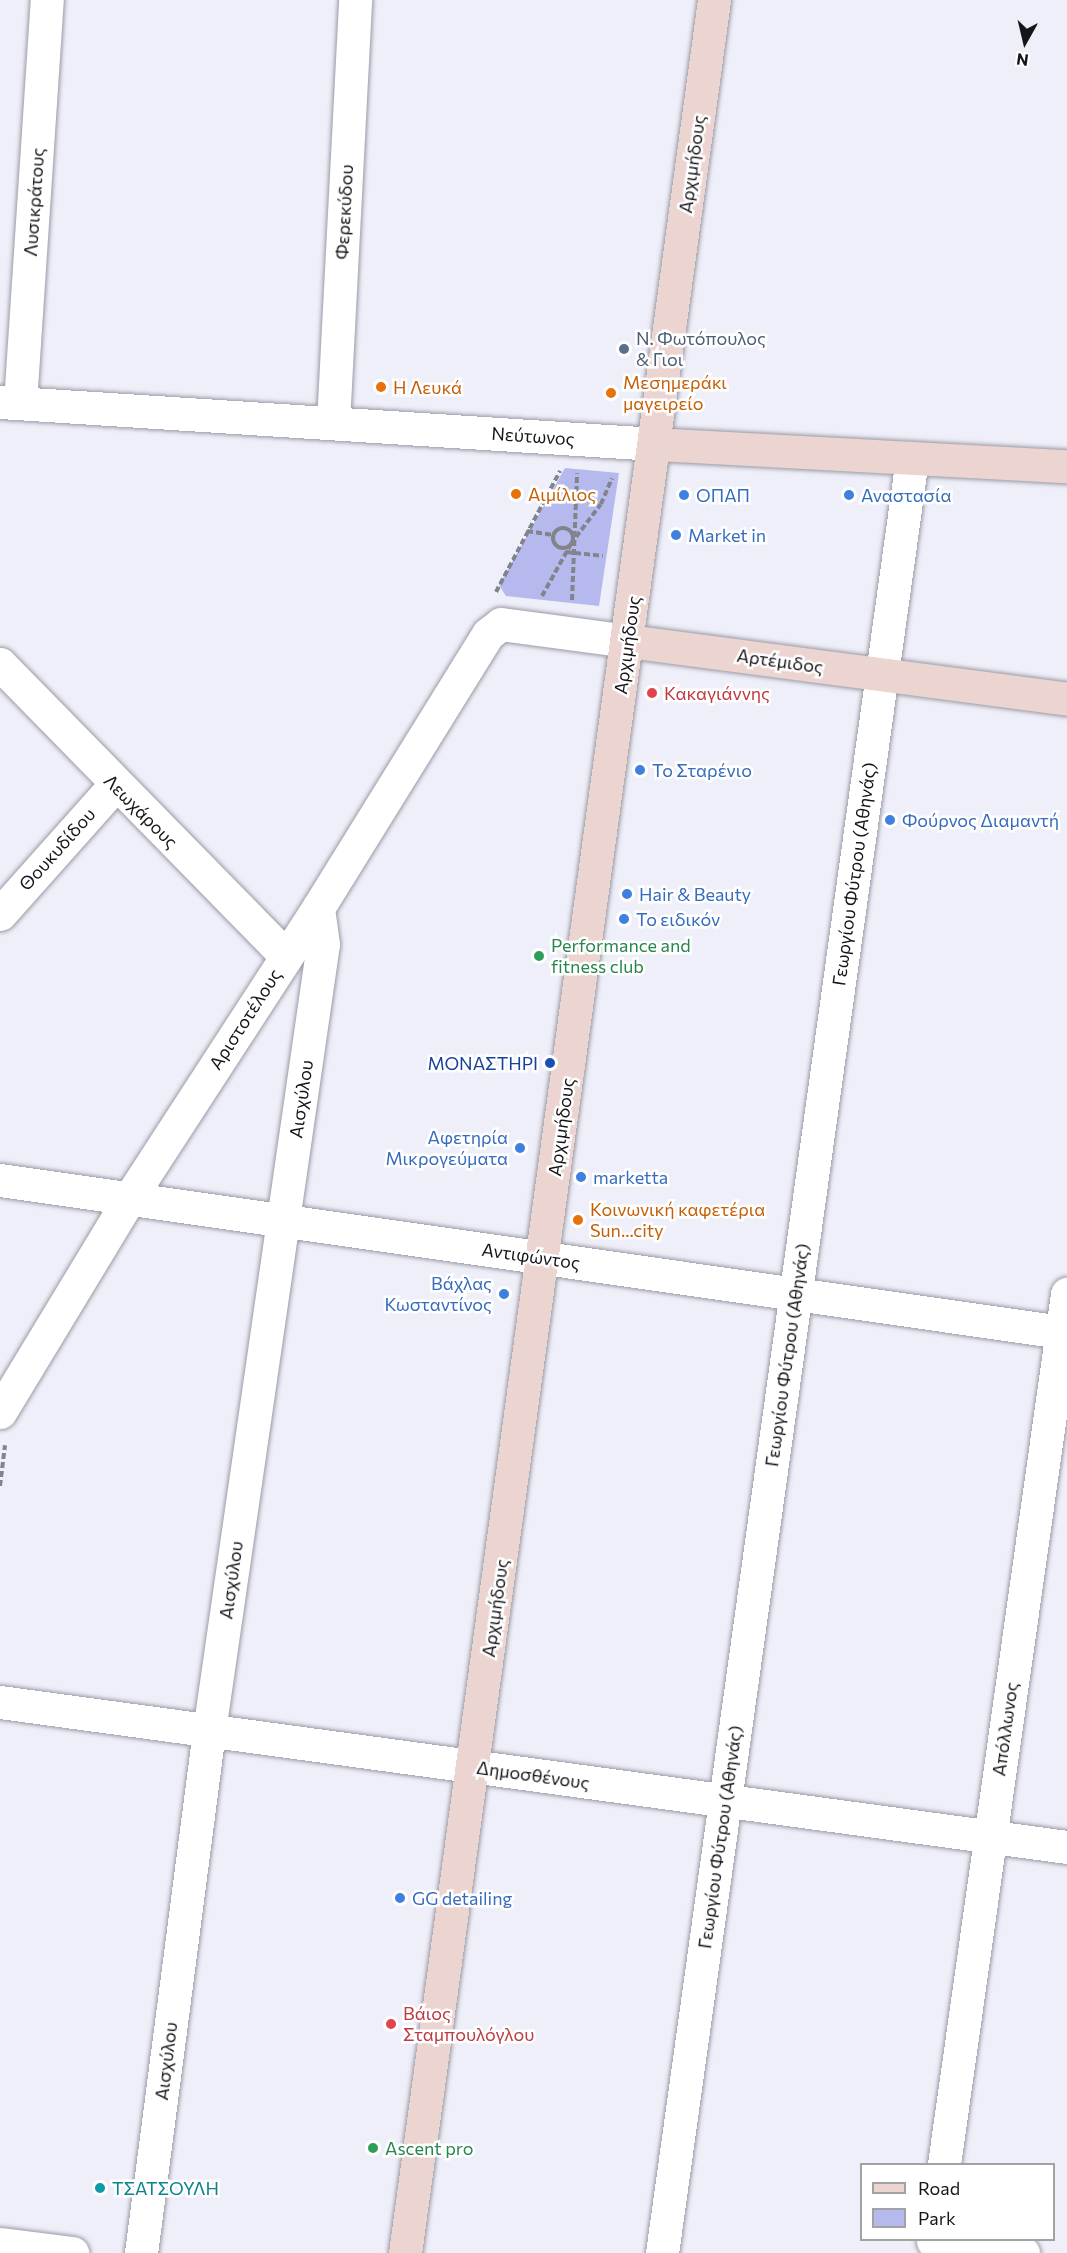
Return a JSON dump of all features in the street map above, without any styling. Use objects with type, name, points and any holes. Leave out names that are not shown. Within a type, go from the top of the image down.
[{"type":"street","name":"Λυσικράτους","points":[[10,403],[47,0]]},
{"type":"street","name":"Φερεκύδου","points":[[333,423],[355,0]]},
{"type":"street","name":"Αρχιμήδους","points":[[405,2253],[628,641],[714,0]]},
{"type":"street","name":"Νεύτωνος","points":[[10,403],[655,444],[1067,466]]},
{"type":"street","name":"Γεωργίου Φύτρου (Αθηνάς)","points":[[662,2253],[912,458]]},
{"type":"street","name":"Αρτέμιδος","points":[[495,629],[501,624],[536,628],[1067,699]]},
{"type":"street","name":"Αριστοτέλους","points":[[0,1412],[129,1199],[285,955],[318,908],[495,629]]},
{"type":"street","name":"Λεωχάρους","points":[[0,664],[115,785],[285,955]]},
{"type":"street","name":"Θουκυδίδου","points":[[0,914],[115,785]]},
{"type":"street","name":"Αισχύλου","points":[[141,2253],[209,1731],[323,944],[318,908]]},
{"type":"street","name":"Αντιφώντος","points":[[0,1180],[1065,1332]]},
{"type":"street","name":"Απόλλωνος","points":[[944,2163],[1065,1332],[1067,1294]]},
{"type":"street","name":"Δημοσθένους","points":[[0,1702],[1067,1846]]},
{"type":"street","points":[[0,2244],[72,2253]]},
{"type":"street","points":[[932,2244],[1023,2253]]},
{"type":"path","points":[[495,629],[498,584],[578,439]]},
{"type":"path","points":[[570,633],[578,439]]},
{"type":"path","points":[[527,531],[553,536],[566,528],[573,535],[571,544],[542,596],[536,628]]},
{"type":"path","points":[[553,536],[559,547],[571,544]]},
{"type":"green space","points":[[565,468],[619,473],[599,606],[506,596],[499,585]]},
{"type":"place","name":"Ν. Φωτόπουλος & Γιοι","points":[[624,349]]},
{"type":"place","name":"Η Λευκά","points":[[381,387]]},
{"type":"place","name":"Μεσημεράκι μαγειρείο","points":[[611,393]]},
{"type":"place","name":"Αιμίλιος","points":[[516,494]]},
{"type":"place","name":"ΟΠΑΠ","points":[[684,495]]},
{"type":"place","name":"Αναστασία","points":[[849,495]]},
{"type":"place","name":"Market in","points":[[676,535]]},
{"type":"place","name":"Κακαγιάννης","points":[[652,693]]},
{"type":"place","name":"Το Σταρένιο","points":[[640,770]]},
{"type":"place","name":"Φούρνος Διαμαντή","points":[[890,820]]},
{"type":"place","name":"Hair & Beauty","points":[[627,894]]},
{"type":"place","name":"Το ειδικόν","points":[[624,919]]},
{"type":"place","name":"Performance and fitness club","points":[[539,956]]},
{"type":"place","name":"ΜΟΝΑΣΤΗΡΙ","points":[[550,1063]]},
{"type":"place","name":"Αφετηρία Μικρογεύματα","points":[[520,1148]]},
{"type":"place","name":"marketta","points":[[581,1177]]},
{"type":"place","name":"Κοινωνική καφετέρια Sun...city","points":[[578,1220]]},
{"type":"place","name":"Βάχλας Κωσταντίνος","points":[[504,1294]]},
{"type":"place","name":"GG detailing","points":[[400,1898]]},
{"type":"place","name":"Βάιος Σταμπουλόγλου","points":[[391,2024]]},
{"type":"place","name":"Ascent pro","points":[[373,2148]]},
{"type":"place","name":"ΤΣΑΤΣΟΥΛΗ","points":[[100,2188]]}]
